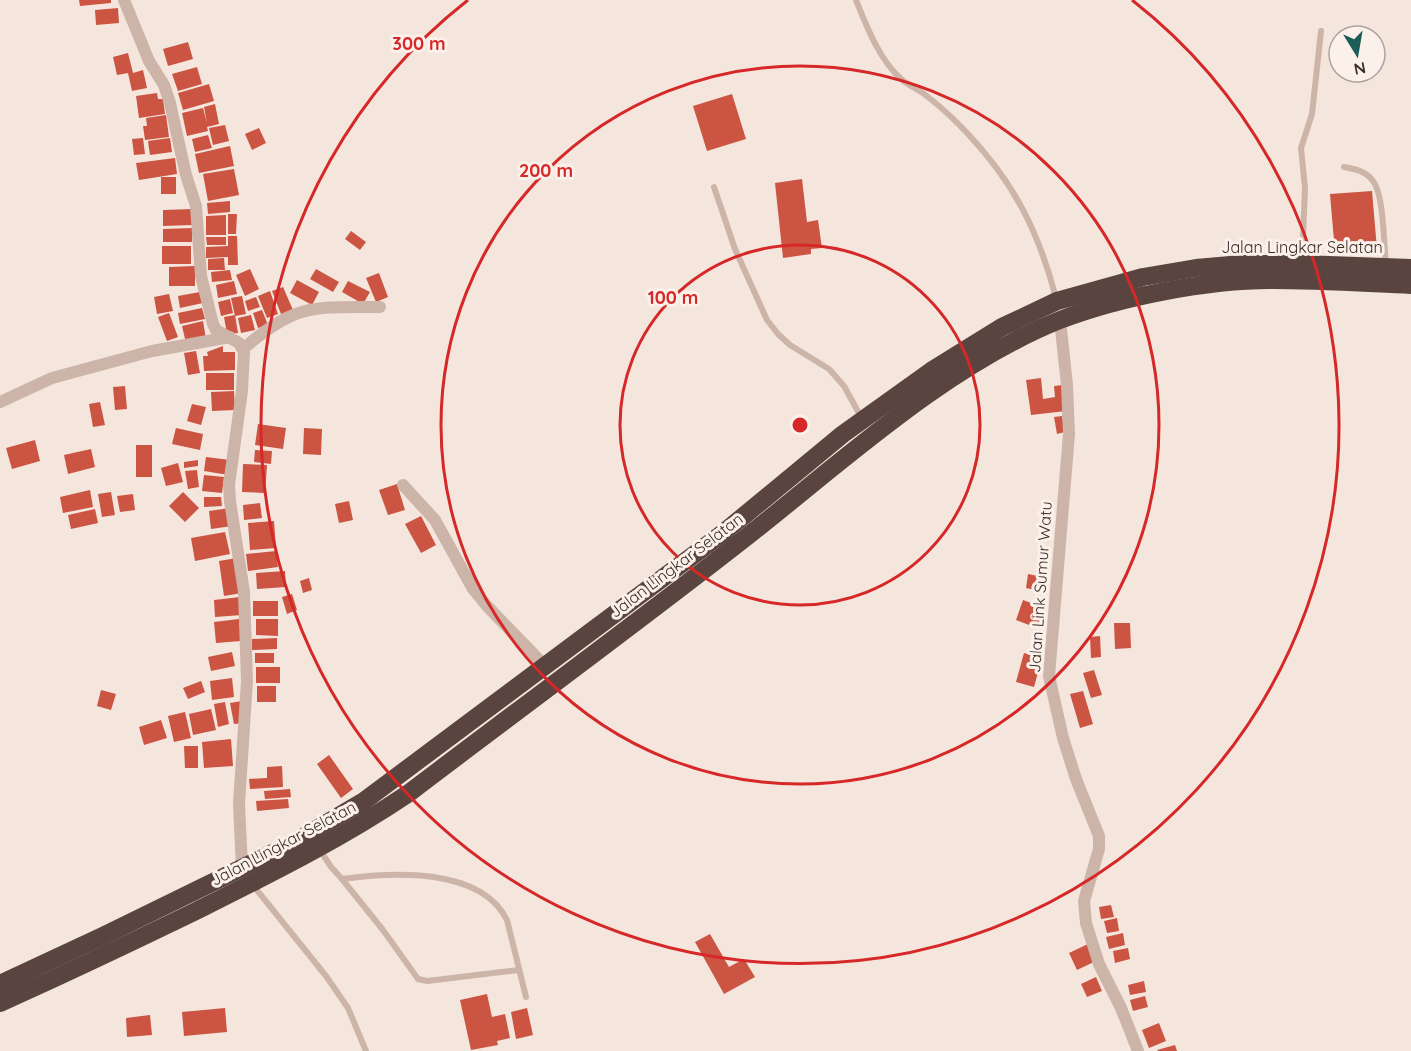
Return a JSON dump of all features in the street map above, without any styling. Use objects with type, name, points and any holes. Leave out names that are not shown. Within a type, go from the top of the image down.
[{"type":"highway","name":"Jalan Lingkar Selatan","points":[[0,984],[166,915],[247,876],[319,848],[409,793],[746,537],[940,386],[960,363],[1002,327],[1057,301],[1143,278],[1196,268],[1242,264],[1386,267],[1409,276]]},
{"type":"highway","name":"Jalan Lingkar Selatan","points":[[247,876],[364,801],[723,533],[863,420],[931,371],[960,363],[1010,344],[1060,320],[1140,297],[1210,284],[1409,276]]},
{"type":"highway","name":"Jalan Lingkar Selatan","points":[[0,1003],[70,972],[166,915]]},
{"type":"street","points":[[124,0],[149,61],[164,85],[170,103],[186,175],[196,206],[199,256],[216,330],[237,341],[243,349],[242,392],[229,485],[244,592],[247,693],[239,804],[247,876]]},
{"type":"street","points":[[243,349],[272,325],[298,311],[324,307],[380,307]]},
{"type":"street","name":"Jalan Link Sumur Watu","points":[[1060,320],[1067,385],[1069,434],[1049,663],[1050,683],[1063,738],[1076,779],[1099,836],[1099,849],[1084,901],[1088,932],[1099,964],[1121,1008],[1138,1051]]},
{"type":"street","points":[[0,402],[52,378],[152,351],[230,337]]},
{"type":"street","points":[[403,485],[435,520],[473,589],[545,666]]},
{"type":"lane","points":[[856,0],[880,52],[901,78],[927,97],[968,134],[992,163],[1022,206],[1041,248],[1057,301]]},
{"type":"lane","points":[[1302,264],[1305,188],[1301,148],[1312,114],[1321,31]]},
{"type":"lane","points":[[1344,167],[1366,174],[1376,186],[1386,267]]},
{"type":"lane","points":[[714,187],[735,249],[767,320],[790,345],[829,369],[844,386],[863,420]]},
{"type":"lane","points":[[319,848],[331,867],[383,930],[418,979],[427,981],[519,970]]},
{"type":"lane","points":[[342,879],[405,874],[455,881],[479,891],[501,909],[510,931],[526,997]]},
{"type":"lane","points":[[247,876],[326,976],[348,1008],[366,1051]]},
{"type":"building","points":[[79,0],[111,0],[111,3],[80,6]]},
{"type":"building","points":[[118,8],[119,23],[96,25],[95,10]]},
{"type":"building","points":[[188,42],[193,59],[168,66],[163,49]]},
{"type":"building","points":[[128,53],[133,73],[143,70],[147,88],[132,91],[128,73],[117,75],[113,57]]},
{"type":"building","points":[[197,67],[202,84],[178,91],[172,74]]},
{"type":"building","points":[[209,84],[214,101],[183,110],[178,93]]},
{"type":"building","points":[[157,93],[158,99],[163,99],[165,114],[139,118],[136,96]]},
{"type":"building","points":[[732,94],[746,139],[707,151],[693,106]]},
{"type":"building","points":[[215,104],[219,124],[207,127],[208,131],[187,136],[182,113],[203,108],[207,123],[204,107]]},
{"type":"building","points":[[166,115],[169,137],[145,140],[143,126],[147,126],[146,118]]},
{"type":"building","points":[[225,125],[229,141],[213,145],[209,128]]},
{"type":"building","points":[[259,128],[266,143],[252,150],[245,134]]},
{"type":"building","points":[[208,135],[212,148],[195,152],[192,139]]},
{"type":"building","points":[[143,138],[145,154],[134,155],[132,139]]},
{"type":"building","points":[[170,138],[172,152],[150,155],[148,141]]},
{"type":"building","points":[[230,146],[234,166],[199,173],[195,154]]},
{"type":"building","points":[[175,158],[177,174],[139,180],[136,163]]},
{"type":"building","points":[[234,169],[239,195],[208,201],[203,174]]},
{"type":"building","points":[[161,177],[176,177],[176,194],[161,194]]},
{"type":"building","points":[[802,179],[807,222],[818,220],[822,248],[811,249],[811,254],[783,258],[775,183]]},
{"type":"building","points":[[1372,191],[1377,249],[1335,252],[1330,194]]},
{"type":"building","points":[[230,201],[230,212],[208,214],[207,203]]},
{"type":"building","points":[[192,209],[193,225],[163,226],[163,210]]},
{"type":"building","points":[[228,214],[237,214],[236,234],[228,234]]},
{"type":"building","points":[[226,215],[226,235],[206,235],[206,216]]},
{"type":"building","points":[[192,228],[192,242],[163,242],[163,229]]},
{"type":"building","points":[[351,231],[366,242],[360,250],[345,239]]},
{"type":"building","points":[[228,236],[237,236],[238,265],[228,265],[228,257],[206,258],[206,247],[228,246]]},
{"type":"building","points":[[206,237],[226,237],[226,245],[207,245]]},
{"type":"building","points":[[162,246],[191,246],[191,264],[162,264]]},
{"type":"building","points":[[224,258],[225,270],[208,270],[208,259]]},
{"type":"building","points":[[195,266],[195,286],[169,286],[169,267]]},
{"type":"building","points":[[250,269],[259,289],[245,296],[236,275]]},
{"type":"building","points":[[316,269],[339,282],[333,292],[310,279]]},
{"type":"building","points":[[230,270],[232,280],[212,282],[211,272]]},
{"type":"building","points":[[379,273],[388,297],[376,302],[366,278]]},
{"type":"building","points":[[297,280],[319,292],[312,305],[290,293]]},
{"type":"building","points":[[234,281],[237,294],[218,298],[216,285]]},
{"type":"building","points":[[348,281],[370,292],[363,304],[342,292]]},
{"type":"building","points":[[283,287],[293,310],[281,314],[272,291]]},
{"type":"building","points":[[270,291],[278,314],[267,318],[258,296]]},
{"type":"building","points":[[200,292],[203,303],[180,308],[178,296]]},
{"type":"building","points":[[169,294],[173,311],[157,314],[154,297]]},
{"type":"building","points":[[242,296],[246,314],[235,316],[231,298]]},
{"type":"building","points":[[256,297],[260,307],[248,311],[245,301]]},
{"type":"building","points":[[230,299],[233,313],[221,316],[218,302]]},
{"type":"building","points":[[202,308],[205,319],[180,324],[178,313]]},
{"type":"building","points":[[262,310],[268,325],[258,328],[253,313]]},
{"type":"building","points":[[169,313],[178,337],[167,341],[158,317]]},
{"type":"building","points":[[235,315],[238,333],[227,334],[224,317]]},
{"type":"building","points":[[251,315],[255,330],[241,333],[238,318]]},
{"type":"building","points":[[203,321],[206,339],[186,343],[182,326]]},
{"type":"building","points":[[223,346],[223,352],[235,352],[235,370],[204,371],[203,356],[208,356],[207,352]]},
{"type":"building","points":[[196,351],[200,373],[188,375],[184,353]]},
{"type":"building","points":[[206,373],[234,373],[234,390],[206,390]]},
{"type":"building","points":[[1041,378],[1043,399],[1055,397],[1054,386],[1063,385],[1066,411],[1031,415],[1026,380]]},
{"type":"building","points":[[125,386],[127,409],[115,410],[113,387]]},
{"type":"building","points":[[234,391],[235,410],[212,411],[211,392]]},
{"type":"building","points":[[100,402],[105,425],[93,427],[89,404]]},
{"type":"building","points":[[192,404],[206,407],[201,425],[187,421]]},
{"type":"building","points":[[1062,416],[1065,432],[1057,434],[1054,417]]},
{"type":"building","points":[[258,424],[286,428],[283,449],[255,445]]},
{"type":"building","points":[[176,428],[203,434],[200,450],[172,444]]},
{"type":"building","points":[[304,428],[322,429],[321,455],[303,454]]},
{"type":"building","points":[[35,440],[40,461],[12,469],[6,448]]},
{"type":"building","points":[[136,445],[152,445],[152,477],[136,477]]},
{"type":"building","points":[[91,449],[95,467],[68,474],[64,455]]},
{"type":"building","points":[[255,450],[272,451],[271,464],[254,462]]},
{"type":"building","points":[[206,457],[230,460],[228,475],[204,471]]},
{"type":"building","points":[[198,460],[198,466],[184,468],[184,462]]},
{"type":"building","points":[[178,463],[183,482],[166,486],[161,468]]},
{"type":"building","points":[[243,464],[267,465],[265,493],[242,492]]},
{"type":"building","points":[[197,470],[199,487],[188,489],[185,471]]},
{"type":"building","points":[[204,475],[224,477],[222,493],[202,491]]},
{"type":"building","points":[[397,484],[405,510],[388,515],[379,490]]},
{"type":"building","points":[[90,490],[93,507],[63,513],[60,497]]},
{"type":"building","points":[[111,492],[115,515],[102,517],[98,494]]},
{"type":"building","points":[[183,492],[199,508],[185,522],[169,506]]},
{"type":"building","points":[[133,494],[135,510],[120,512],[117,496]]},
{"type":"building","points":[[204,497],[221,497],[222,506],[204,507]]},
{"type":"building","points":[[349,501],[353,520],[339,523],[335,504]]},
{"type":"building","points":[[260,503],[262,518],[244,520],[243,505]]},
{"type":"building","points":[[230,508],[232,526],[211,529],[209,511]]},
{"type":"building","points":[[95,509],[98,523],[71,529],[68,515]]},
{"type":"building","points":[[421,516],[436,545],[421,553],[405,524]]},
{"type":"building","points":[[274,521],[276,548],[250,550],[248,523]]},
{"type":"building","points":[[225,532],[230,554],[195,561],[191,538]]},
{"type":"building","points":[[276,551],[278,567],[248,571],[246,554]]},
{"type":"building","points":[[237,558],[242,593],[224,596],[219,561]]},
{"type":"building","points":[[285,571],[286,587],[257,589],[256,573]]},
{"type":"building","points":[[1028,574],[1047,578],[1044,592],[1026,588]]},
{"type":"building","points":[[309,578],[312,590],[303,593],[300,581]]},
{"type":"building","points":[[292,594],[297,610],[287,614],[282,597]]},
{"type":"building","points":[[240,597],[242,615],[215,617],[214,600]]},
{"type":"building","points":[[1023,600],[1045,608],[1037,628],[1016,620]]},
{"type":"building","points":[[253,601],[278,601],[278,616],[253,616]]},
{"type":"building","points":[[239,619],[241,641],[216,643],[214,622]]},
{"type":"building","points":[[256,619],[278,619],[278,636],[256,635]]},
{"type":"building","points":[[1114,623],[1130,623],[1131,648],[1115,649]]},
{"type":"building","points":[[1100,636],[1101,657],[1091,658],[1090,637]]},
{"type":"building","points":[[277,638],[277,649],[252,650],[252,639]]},
{"type":"building","points":[[232,652],[235,666],[211,671],[208,657]]},
{"type":"building","points":[[255,653],[274,653],[274,663],[255,663]]},
{"type":"building","points":[[1024,653],[1042,658],[1034,687],[1016,682]]},
{"type":"building","points":[[256,667],[280,667],[280,683],[256,683]]},
{"type":"building","points":[[1094,670],[1102,695],[1091,698],[1083,673]]},
{"type":"building","points":[[232,678],[234,697],[212,700],[210,681]]},
{"type":"building","points":[[201,681],[205,692],[188,699],[183,688]]},
{"type":"building","points":[[257,686],[276,686],[276,702],[257,702]]},
{"type":"building","points":[[101,690],[116,694],[111,710],[97,706]]},
{"type":"building","points":[[1083,691],[1093,724],[1080,728],[1070,694]]},
{"type":"building","points":[[242,701],[245,723],[234,724],[230,703]]},
{"type":"building","points":[[225,702],[229,724],[218,727],[214,704]]},
{"type":"building","points":[[211,709],[216,730],[193,735],[189,714]]},
{"type":"building","points":[[185,712],[191,738],[174,742],[168,716]]},
{"type":"building","points":[[161,720],[167,738],[144,745],[139,727]]},
{"type":"building","points":[[231,739],[233,766],[204,768],[202,742]]},
{"type":"building","points":[[184,746],[198,746],[198,768],[185,768]]},
{"type":"building","points":[[329,755],[353,789],[341,798],[317,764]]},
{"type":"building","points":[[282,766],[283,787],[250,789],[249,779],[267,778],[267,767]]},
{"type":"building","points":[[290,789],[291,797],[265,799],[264,791]]},
{"type":"building","points":[[288,799],[289,808],[257,811],[256,801]]},
{"type":"building","points":[[1111,905],[1114,917],[1101,919],[1099,907]]},
{"type":"building","points":[[1117,918],[1119,931],[1107,933],[1104,921]]},
{"type":"building","points":[[1123,933],[1125,945],[1109,949],[1106,937]]},
{"type":"building","points":[[710,934],[729,967],[744,959],[755,977],[724,994],[695,942]]},
{"type":"building","points":[[1088,944],[1096,961],[1077,970],[1069,953]]},
{"type":"building","points":[[1128,948],[1130,959],[1115,963],[1113,951]]},
{"type":"building","points":[[1096,977],[1102,991],[1087,997],[1081,984]]},
{"type":"building","points":[[1144,981],[1146,992],[1130,995],[1128,985]]},
{"type":"building","points":[[487,994],[492,1017],[505,1014],[510,1038],[497,1041],[498,1045],[471,1050],[460,1000]]},
{"type":"building","points":[[1145,996],[1148,1007],[1133,1011],[1130,1000]]},
{"type":"building","points":[[225,1008],[227,1032],[184,1036],[182,1012]]},
{"type":"building","points":[[527,1008],[533,1035],[516,1039],[511,1012]]},
{"type":"building","points":[[150,1015],[152,1035],[127,1037],[126,1018]]},
{"type":"building","points":[[1159,1023],[1166,1041],[1149,1048],[1142,1030]]},
{"type":"building","points":[[1175,1045],[1177,1051],[1157,1050]]}]
